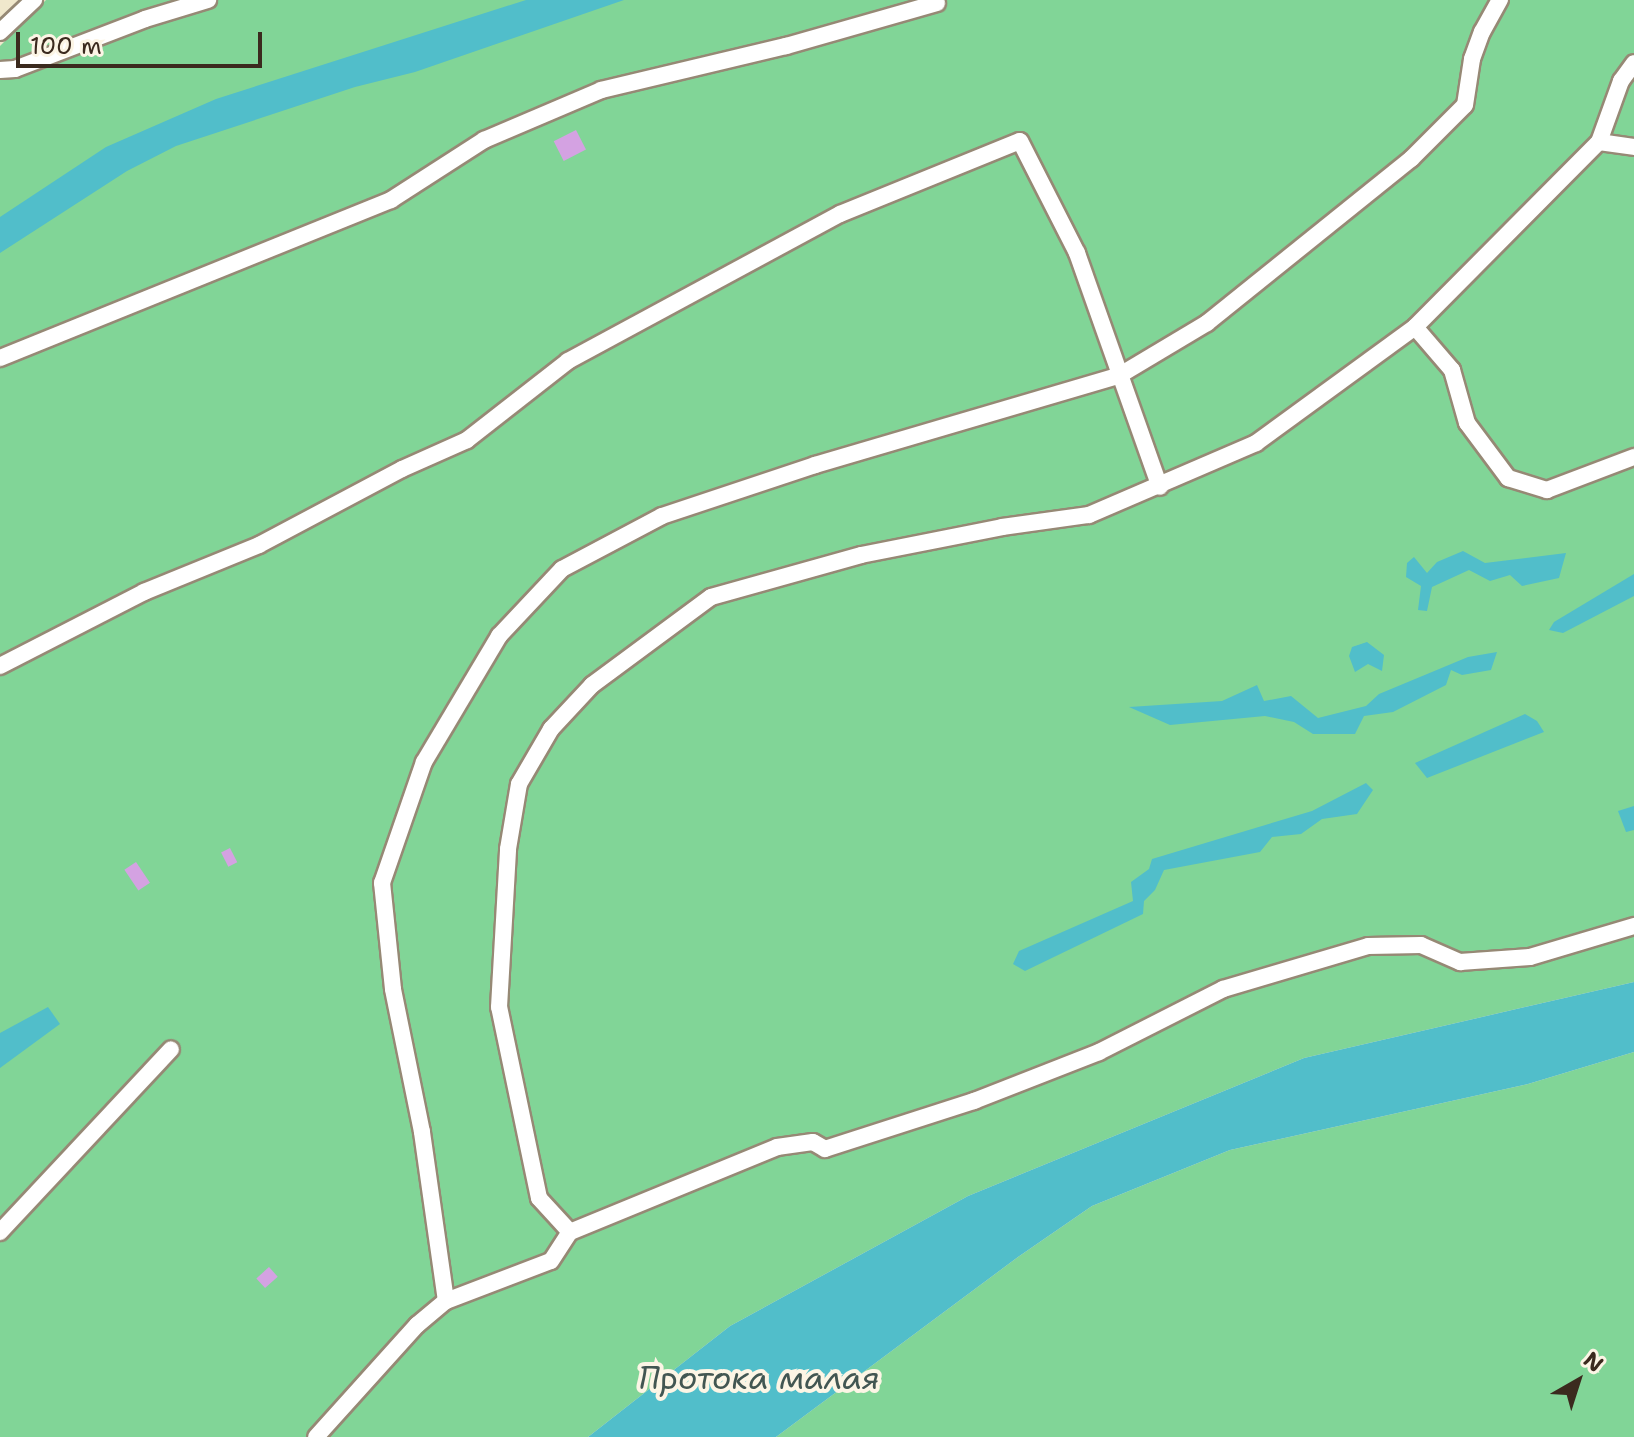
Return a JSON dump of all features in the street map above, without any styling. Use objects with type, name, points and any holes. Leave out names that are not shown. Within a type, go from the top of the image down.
[{"type":"street","points":[[0,32],[34,0]]},
{"type":"street","points":[[0,70],[15,69],[145,19],[208,0]]},
{"type":"street","points":[[446,1301],[422,1132],[393,989],[382,883],[424,762],[499,636],[562,569],[662,516],[815,465],[1120,375],[1207,323],[1411,159],[1465,105],[1477,46],[1500,0]]},
{"type":"street","points":[[0,358],[391,200],[484,140],[601,90],[786,46],[937,3]]},
{"type":"street","points":[[570,1232],[539,1198],[499,1007],[508,849],[519,784],[551,729],[592,685],[711,597],[861,555],[1002,527],[1089,515],[1256,443],[1415,327],[1599,142],[1621,81],[1634,63]]},
{"type":"street","points":[[0,666],[144,592],[259,545],[402,469],[467,440],[568,361],[840,214],[1020,141],[1075,249],[1160,487]]},
{"type":"street","points":[[1599,142],[1634,147]]},
{"type":"street","points":[[1415,327],[1452,370],[1467,423],[1508,478],[1547,490],[1634,457]]},
{"type":"street","points":[[316,1437],[417,1325],[446,1301],[551,1261],[570,1232],[777,1147],[813,1142],[825,1149],[974,1101],[1099,1052],[1223,989],[1368,946],[1421,945],[1460,962],[1516,958],[1634,926]]},
{"type":"street","points":[[0,1232],[171,1049]]},
{"type":"green space","points":[[46,0],[1634,0],[1634,982],[1304,1058],[968,1196],[730,1326],[588,1437],[0,1437],[0,46]]},
{"type":"green space","points":[[1634,1052],[1634,1437],[776,1437],[1018,1257],[1092,1206],[1230,1150],[1528,1084]]},
{"type":"water","points":[[526,0],[624,0],[415,72],[355,87],[176,146],[127,171],[0,253],[0,217],[106,147],[216,99]]},
{"type":"water","points":[[1463,551],[1485,563],[1566,553],[1559,578],[1522,586],[1510,575],[1490,581],[1469,570],[1432,587],[1427,611],[1418,610],[1421,586],[1406,577],[1407,563],[1414,557],[1427,573],[1437,562]]},
{"type":"water","points":[[1634,574],[1634,596],[1563,633],[1549,630],[1554,622]]},
{"type":"water","points":[[1367,642],[1384,655],[1382,671],[1368,664],[1355,672],[1349,656],[1352,647]]},
{"type":"water","points":[[1497,652],[1491,670],[1462,675],[1451,670],[1446,685],[1393,712],[1364,716],[1355,734],[1313,734],[1294,722],[1265,716],[1170,725],[1129,707],[1222,701],[1257,685],[1264,701],[1291,696],[1318,718],[1366,706],[1379,694],[1468,657]]},
{"type":"water","points":[[1525,714],[1537,721],[1544,732],[1427,778],[1415,763]]},
{"type":"water","points":[[1366,783],[1373,790],[1357,814],[1322,819],[1301,834],[1272,837],[1260,852],[1164,870],[1155,890],[1144,901],[1143,914],[1025,971],[1013,964],[1019,951],[1133,901],[1131,882],[1149,869],[1152,859],[1312,811]]},
{"type":"water","points":[[1634,806],[1634,830],[1626,832],[1618,811]]},
{"type":"water","name":"Протока малая","points":[[1634,982],[1634,1052],[1528,1084],[1230,1150],[1092,1206],[1018,1257],[776,1437],[588,1437],[730,1326],[968,1196],[1304,1058]]},
{"type":"water","points":[[48,1007],[60,1024],[0,1068],[0,1033]]},
{"type":"building","points":[[576,130],[586,150],[564,161],[554,141]]},
{"type":"building","points":[[230,848],[237,862],[228,867],[221,853]]},
{"type":"building","points":[[136,862],[150,883],[138,891],[124,870]]},
{"type":"building","points":[[269,1267],[278,1277],[265,1288],[256,1278]]}]
